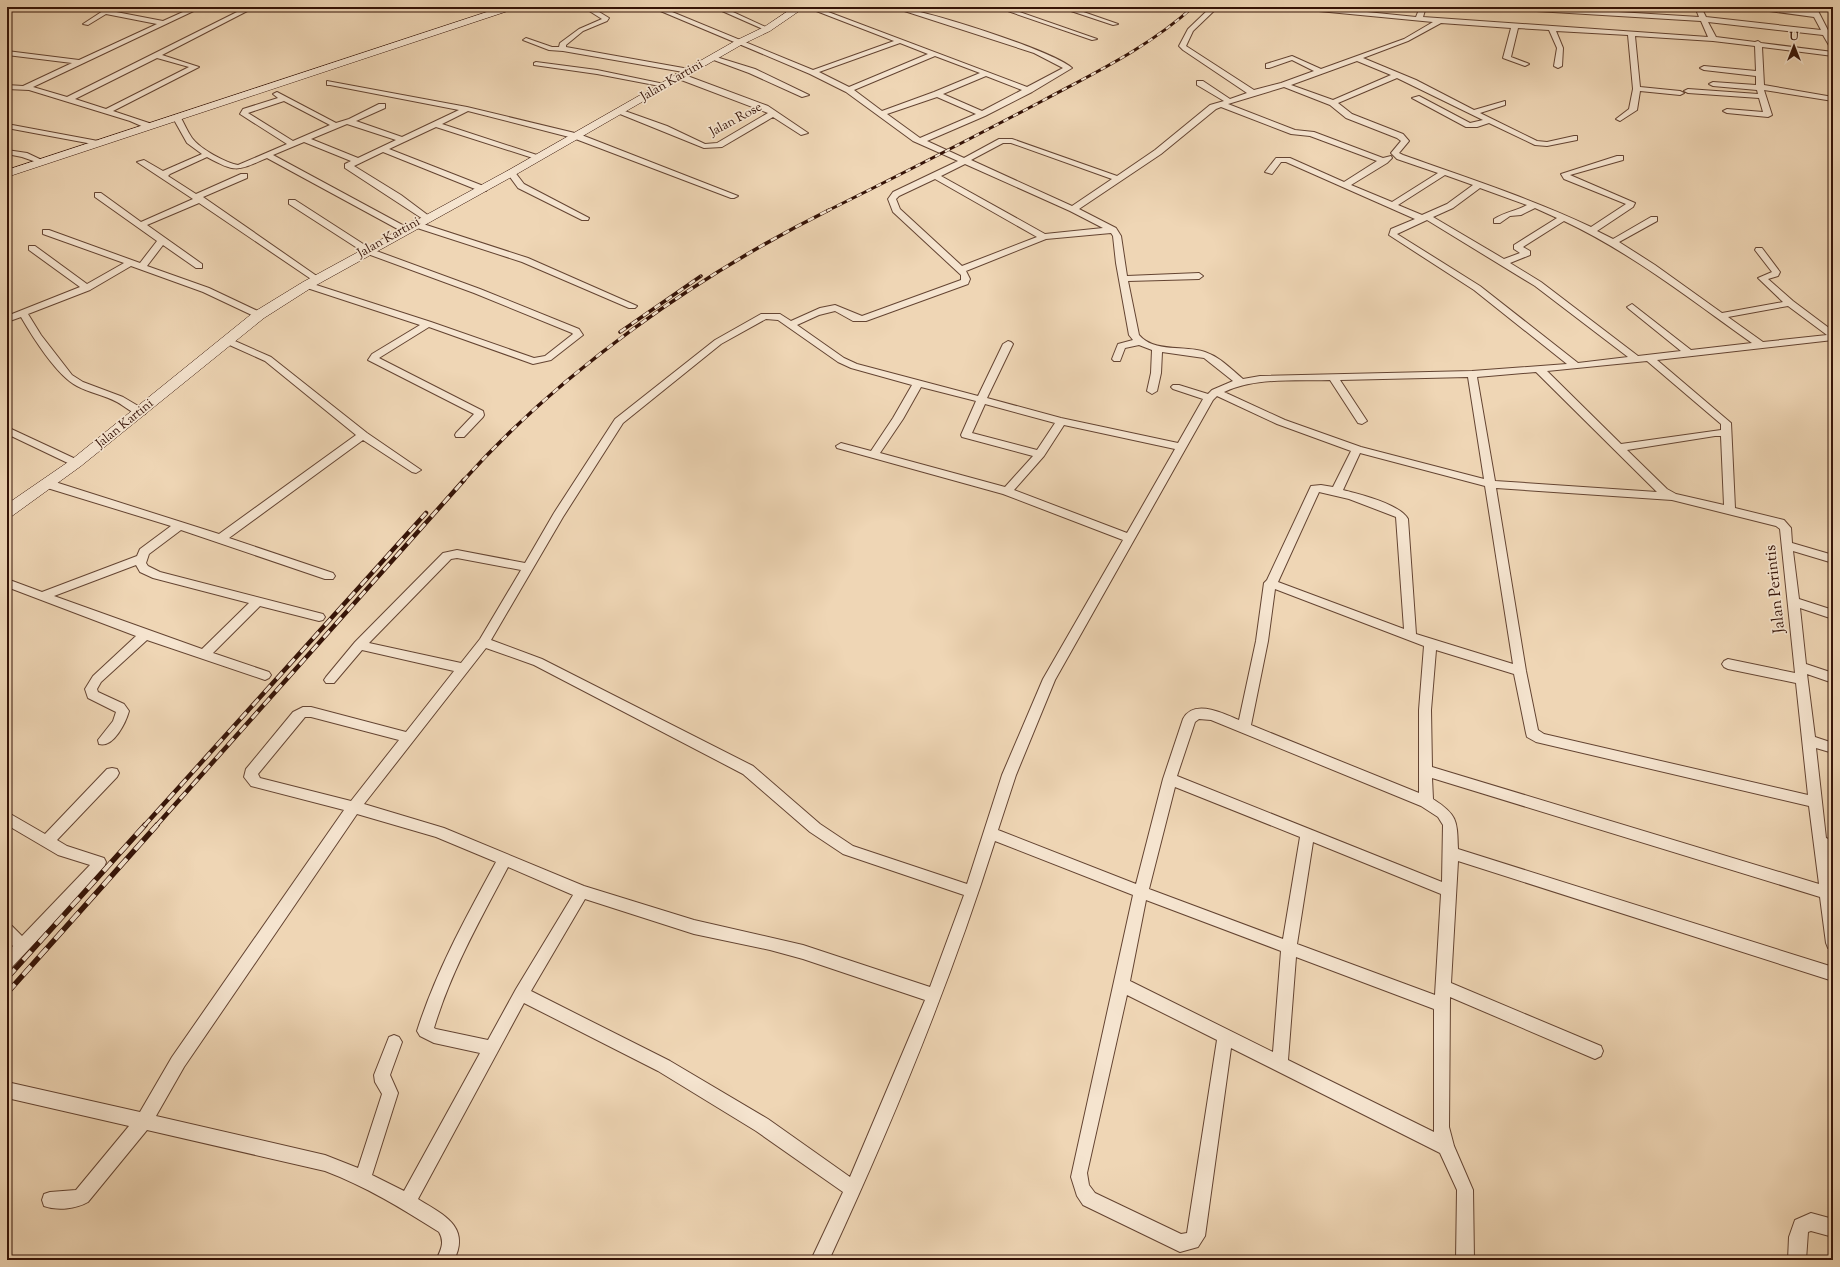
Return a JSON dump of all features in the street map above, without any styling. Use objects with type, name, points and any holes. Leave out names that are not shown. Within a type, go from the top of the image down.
[{"type":"street","points":[[86,24],[114,7]]},
{"type":"street","points":[[26,87],[199,7]]},
{"type":"street","points":[[236,7],[249,8]]},
{"type":"street","points":[[7,174],[511,7]]},
{"type":"street","points":[[562,49],[562,44],[574,35],[605,20],[606,18],[603,15],[586,7]]},
{"type":"street","points":[[654,7],[738,43],[814,72],[849,90],[920,142],[1073,209],[1113,230],[1117,236],[1120,263],[1134,335],[1139,342]]},
{"type":"street","points":[[716,7],[767,29]]},
{"type":"street","points":[[809,7],[1029,90]]},
{"type":"street","points":[[894,7],[926,15],[1029,50],[1067,67],[1066,70],[982,114],[920,142]]},
{"type":"street","points":[[999,7],[1094,39]]},
{"type":"street","points":[[1062,7],[1115,24]]},
{"type":"street","points":[[1215,7],[1195,25],[1183,41],[1182,46],[1253,93]]},
{"type":"street","points":[[1298,7],[1552,30],[1565,18],[1703,19],[1826,33]]},
{"type":"street","points":[[1419,19],[1423,7]]},
{"type":"street","points":[[1504,7],[1565,18],[1631,35],[1758,43],[1833,54]]},
{"type":"street","points":[[1698,7],[1712,39]]},
{"type":"street","points":[[1755,7],[1816,15]]},
{"type":"street","points":[[1812,7],[1833,47]]},
{"type":"street","points":[[67,100],[249,8]]},
{"type":"street","name":"Jalan Kartini","points":[[7,512],[76,463],[141,412],[259,315],[312,282],[409,227],[511,173],[619,112],[689,70],[767,29],[797,8]]},
{"type":"street","points":[[106,12],[163,24]]},
{"type":"street","points":[[1073,209],[1158,152],[1194,121],[1220,104],[1284,85],[1406,40],[1442,21]]},
{"type":"street","points":[[1515,27],[1510,52],[1506,58],[1525,64]]},
{"type":"street","points":[[1552,30],[1560,48],[1558,66]]},
{"type":"street","points":[[1620,119],[1634,110],[1637,89],[1631,35]]},
{"type":"street","points":[[526,40],[551,48],[689,70]]},
{"type":"street","points":[[814,72],[900,42]]},
{"type":"street","points":[[1727,112],[1768,115],[1760,87],[1758,43]]},
{"type":"street","points":[[7,53],[79,62]]},
{"type":"street","points":[[849,90],[934,54]]},
{"type":"street","points":[[107,111],[195,67],[155,55]]},
{"type":"street","points":[[713,58],[752,72],[805,95]]},
{"type":"street","points":[[1270,66],[1292,58],[1319,71]]},
{"type":"street","points":[[1357,58],[1397,75],[1538,144],[1547,144],[1574,138]]},
{"type":"street","points":[[536,64],[597,72],[664,85]]},
{"type":"street","points":[[1704,68],[1760,74]]},
{"type":"street","points":[[881,114],[937,94],[986,73]]},
{"type":"street","points":[[1333,103],[1397,75]]},
{"type":"street","points":[[679,76],[719,90],[774,113],[804,133]]},
{"type":"street","points":[[330,83],[467,109],[576,136],[734,196]]},
{"type":"street","points":[[1200,83],[1228,101]]},
{"type":"street","points":[[1713,84],[1760,87],[1833,99]]},
{"type":"street","points":[[1284,85],[1333,103],[1350,116],[1403,138],[1404,143],[1395,154],[1345,185]]},
{"type":"street","points":[[7,87],[26,87],[107,111],[149,126]]},
{"type":"street","points":[[1637,89],[1762,96]]},
{"type":"street","points":[[276,94],[335,125]]},
{"type":"street","points":[[937,94],[982,114]]},
{"type":"street","points":[[284,98],[246,111],[244,114],[292,144]]},
{"type":"street","points":[[1416,98],[1469,125],[1477,125],[1491,120]]},
{"type":"street","points":[[1474,112],[1502,103]]},
{"type":"street","points":[[1220,104],[1294,132],[1311,134],[1384,161]]},
{"type":"street","points":[[177,118],[190,140],[206,151],[207,154],[229,166],[234,167],[267,155],[342,122],[351,121],[382,106]]},
{"type":"street","points":[[426,218],[398,197],[349,167],[350,164],[404,140],[467,109]]},
{"type":"street","name":"Jalan Rose","points":[[619,112],[664,128],[704,146],[712,147],[719,146],[774,113]]},
{"type":"street","points":[[351,121],[404,140]]},
{"type":"street","points":[[435,124],[539,157]]},
{"type":"street","points":[[7,126],[98,143]]},
{"type":"street","points":[[304,139],[357,161]]},
{"type":"street","points":[[792,324],[833,308],[840,309],[854,318],[864,319],[965,282],[966,277],[960,270],[896,210],[892,203],[892,199],[896,194],[1002,142],[1012,141],[1118,179]]},
{"type":"street","points":[[382,149],[483,188]]},
{"type":"street","points":[[7,152],[24,155],[42,162]]},
{"type":"street","points":[[164,175],[169,171],[201,158],[207,154]]},
{"type":"street","points":[[1395,154],[1534,205],[1613,242],[1668,276],[1761,345]]},
{"type":"street","points":[[267,155],[409,227],[525,260],[632,306]]},
{"type":"street","points":[[1591,231],[1630,206],[1631,203],[1567,177],[1565,174],[1620,158]]},
{"type":"street","points":[[1269,172],[1279,160],[1285,159],[1425,218],[1503,262],[1561,301],[1636,360]]},
{"type":"street","points":[[141,162],[164,175],[165,178],[270,246],[312,282],[533,361],[548,358],[578,334],[576,331],[477,291],[368,251],[292,202]]},
{"type":"street","points":[[1393,205],[1416,192],[1443,172]]},
{"type":"street","points":[[511,173],[517,183],[521,186],[585,218]]},
{"type":"street","points":[[141,225],[244,176]]},
{"type":"street","points":[[935,176],[1044,237]]},
{"type":"street","points":[[1480,184],[1455,203],[1394,231],[1393,235],[1472,284],[1576,366]]},
{"type":"street","points":[[98,195],[199,266]]},
{"type":"street","points":[[1497,221],[1508,214],[1518,213],[1534,205]]},
{"type":"street","points":[[1503,262],[1527,253],[1517,246],[1562,218]]},
{"type":"street","points":[[1613,242],[1654,219]]},
{"type":"street","points":[[960,270],[1044,237],[1113,230]]},
{"type":"street","points":[[46,232],[206,290],[259,315]]},
{"type":"street","points":[[141,267],[162,240]]},
{"type":"street","points":[[32,248],[87,288]]},
{"type":"street","points":[[1759,250],[1776,272],[1775,274],[1762,278],[1790,303],[1833,336]]},
{"type":"street","points":[[7,319],[87,288],[130,263]]},
{"type":"street","points":[[1124,278],[1199,276]]},
{"type":"street","points":[[1720,316],[1790,303]]},
{"type":"street","points":[[1632,307],[1689,353]]},
{"type":"street","points":[[23,314],[37,336],[69,377],[80,384],[119,399],[141,412]]},
{"type":"street","points":[[50,1200],[77,1199],[82,1196],[144,1121],[187,1048],[354,807],[484,642],[527,567],[614,427],[625,415],[718,342],[760,317],[777,316],[792,324],[847,364],[1061,421],[1180,447]]},
{"type":"street","points":[[428,324],[375,356],[373,360],[478,412],[479,415],[460,435]]},
{"type":"street","points":[[820,1260],[853,1189],[934,996],[972,892],[1009,775],[1049,679],[1180,447],[1213,395],[1240,382],[1266,379],[1472,374],[1539,369],[1636,360],[1833,336]]},
{"type":"street","points":[[228,340],[276,364],[363,435],[416,470]]},
{"type":"street","points":[[1117,360],[1121,346],[1139,342],[1157,348],[1204,355],[1216,362],[1240,382]]},
{"type":"street","points":[[1008,344],[966,435],[1040,454]]},
{"type":"street","points":[[1152,391],[1156,373],[1157,348]]},
{"type":"street","points":[[1649,358],[1724,422],[1727,427],[1726,433],[1730,510]]},
{"type":"street","name":"Jalan Perintis","points":[[1539,369],[1659,488],[1674,497],[1780,523],[1785,528],[1820,842],[1830,894],[1833,942]]},
{"type":"street","points":[[1472,374],[1520,671],[1532,733],[1541,738],[1816,802]]},
{"type":"street","points":[[1333,377],[1362,421]]},
{"type":"street","points":[[873,455],[898,419],[918,383]]},
{"type":"street","points":[[1176,386],[1213,395],[1281,422],[1357,449],[1489,484],[1674,497]]},
{"type":"street","points":[[1007,491],[1040,454],[1061,421]]},
{"type":"street","points":[[7,430],[76,463]]},
{"type":"street","points":[[1618,448],[1715,433],[1726,433]]},
{"type":"street","points":[[220,539],[363,435]]},
{"type":"street","points":[[841,446],[1007,491],[1129,538]]},
{"type":"street","points":[[1336,492],[1357,449]]},
{"type":"street","points":[[48,484],[180,525],[329,576]]},
{"type":"street","points":[[1244,728],[1262,641],[1270,583],[1313,490],[1321,488],[1336,492],[1394,511],[1401,517],[1410,636]]},
{"type":"street","points":[[180,525],[144,552],[141,559],[141,566],[144,570],[157,575],[319,617]]},
{"type":"street","points":[[1788,546],[1833,559]]},
{"type":"street","points":[[330,680],[359,645],[439,563],[450,555],[457,554],[527,567]]},
{"type":"street","points":[[42,596],[141,559]]},
{"type":"street","points":[[7,582],[145,635],[265,676]]},
{"type":"street","points":[[1270,583],[1430,644],[1520,671]]},
{"type":"street","points":[[204,655],[258,601]]},
{"type":"street","points":[[1793,602],[1833,615]]},
{"type":"street","points":[[104,740],[119,723],[123,712],[120,708],[92,695],[92,685],[145,635]]},
{"type":"street","points":[[484,642],[538,662],[748,770],[760,778],[815,828],[848,850],[972,892]]},
{"type":"street","points":[[1426,802],[1425,710],[1430,644]]},
{"type":"street","points":[[359,645],[464,668]]},
{"type":"street","points":[[1728,664],[1833,678]]},
{"type":"street","points":[[409,738],[312,712],[303,712],[297,716],[251,773],[252,779],[256,782],[354,807],[438,832],[582,892],[694,926],[803,952],[934,996]]},
{"type":"street","points":[[1225,1036],[1196,1236],[1192,1241],[1180,1243],[1089,1198],[1083,1191],[1079,1173],[1122,985],[1141,892],[1170,779],[1189,719],[1193,715],[1203,713],[1244,728],[1426,802],[1443,813],[1450,824],[1451,853],[1442,1005],[1441,1127],[1446,1147],[1465,1190],[1465,1260]]},
{"type":"street","points":[[1809,740],[1833,748]]},
{"type":"street","points":[[1426,770],[1830,894]]},
{"type":"street","points":[[46,842],[112,772]]},
{"type":"street","points":[[1170,779],[1449,891]]},
{"type":"street","points":[[7,818],[46,842],[63,850],[98,862],[98,867],[7,962]]},
{"type":"street","points":[[991,833],[1141,892],[1442,1005]]},
{"type":"street","points":[[1280,1064],[1289,948],[1307,834]]},
{"type":"street","points":[[1820,842],[1833,847]]},
{"type":"street","points":[[1451,853],[1833,974]]},
{"type":"street","points":[[491,1048],[434,1036],[425,1031],[434,1002],[457,948],[505,859]]},
{"type":"street","points":[[407,1202],[521,994],[582,892]]},
{"type":"street","points":[[7,931],[22,945]]},
{"type":"street","points":[[1122,985],[1446,1147]]},
{"type":"street","points":[[1443,987],[1595,1051]]},
{"type":"street","points":[[521,994],[664,1066],[762,1126],[853,1189]]},
{"type":"street","points":[[362,1180],[390,1093],[383,1082],[382,1075],[394,1042]]},
{"type":"street","points":[[7,1090],[325,1163],[344,1170],[407,1202],[445,1226],[451,1237],[450,1250],[445,1260]]},
{"type":"street","points":[[1797,1260],[1798,1237],[1801,1226],[1811,1222],[1833,1228]]},
{"type":"railway","points":[[829,210],[1044,100],[1122,58],[1140,47],[1193,7]]},
{"type":"railway","points":[[463,481],[501,440],[543,401],[587,364],[634,329],[681,295],[730,264],[829,210]]},
{"type":"railway","points":[[620,332],[701,276]]},
{"type":"railway","points":[[156,826],[464,480]]},
{"type":"railway","points":[[144,826],[426,513]]},
{"type":"railway","points":[[7,978],[145,825]]},
{"type":"railway","points":[[7,993],[157,825]]}]
